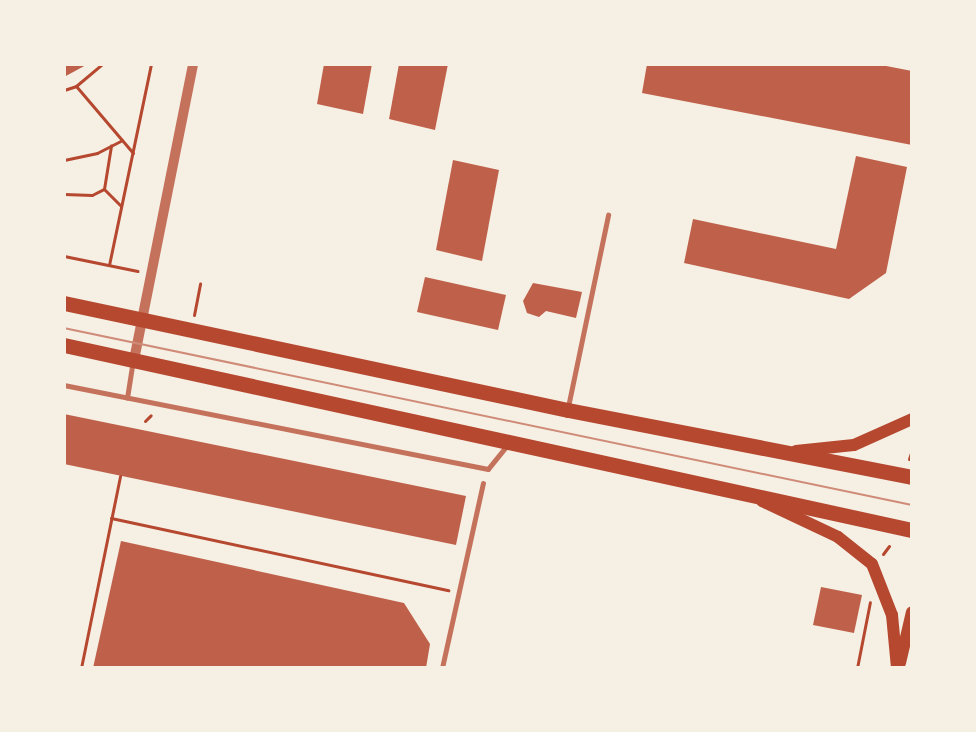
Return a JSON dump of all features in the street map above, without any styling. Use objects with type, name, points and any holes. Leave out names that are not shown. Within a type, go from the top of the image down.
[{"type":"main road","points":[[64,303],[568,410],[912,477]]},
{"type":"main road","points":[[64,345],[512,440],[912,530]]},
{"type":"main road","points":[[786,452],[854,445],[912,419]]},
{"type":"main road","points":[[750,495],[838,537],[872,564],[892,615],[898,668]]},
{"type":"main road","points":[[898,668],[912,612]]},
{"type":"street","points":[[134,360],[194,64]]},
{"type":"lane","points":[[568,410],[608,216]]},
{"type":"lane","points":[[127,398],[134,360]]},
{"type":"lane","points":[[64,385],[488,469],[512,440]]},
{"type":"lane","points":[[442,668],[483,483]]},
{"type":"path","points":[[64,90],[76,86],[102,64]]},
{"type":"path","points":[[109,266],[152,64]]},
{"type":"path","points":[[76,86],[133,153]]},
{"type":"path","points":[[64,160],[81,159],[122,140]]},
{"type":"path","points":[[104,189],[111,146]]},
{"type":"path","points":[[104,189],[122,207]]},
{"type":"path","points":[[64,194],[92,195],[104,189]]},
{"type":"path","points":[[64,256],[139,271]]},
{"type":"path","points":[[194,318],[200,284]]},
{"type":"path","points":[[909,459],[912,450]]},
{"type":"path","points":[[81,668],[120,476]]},
{"type":"path","points":[[111,518],[458,592]]},
{"type":"path","points":[[872,564],[889,546]]},
{"type":"path","points":[[857,668],[870,604],[867,593]]},
{"type":"building","points":[[64,64],[88,64],[64,77]]},
{"type":"building","points":[[324,64],[372,64],[363,114],[317,104]]},
{"type":"building","points":[[399,64],[448,64],[435,130],[389,119]]},
{"type":"building","points":[[647,64],[876,64],[912,71],[912,145],[642,93]]},
{"type":"building","points":[[856,156],[907,167],[886,273],[849,299],[684,263],[693,219],[836,249]]},
{"type":"building","points":[[453,160],[499,170],[482,261],[436,250]]},
{"type":"building","points":[[425,277],[506,295],[498,330],[417,312]]},
{"type":"building","points":[[533,283],[582,292],[576,318],[546,311],[539,317],[527,313],[523,301]]},
{"type":"building","points":[[64,414],[466,496],[456,545],[64,464]]},
{"type":"building","points":[[121,541],[404,603],[430,644],[426,668],[93,668]]},
{"type":"building","points":[[821,587],[862,595],[854,633],[813,625]]},
{"type":"tram line","points":[[64,328],[912,505]]}]
